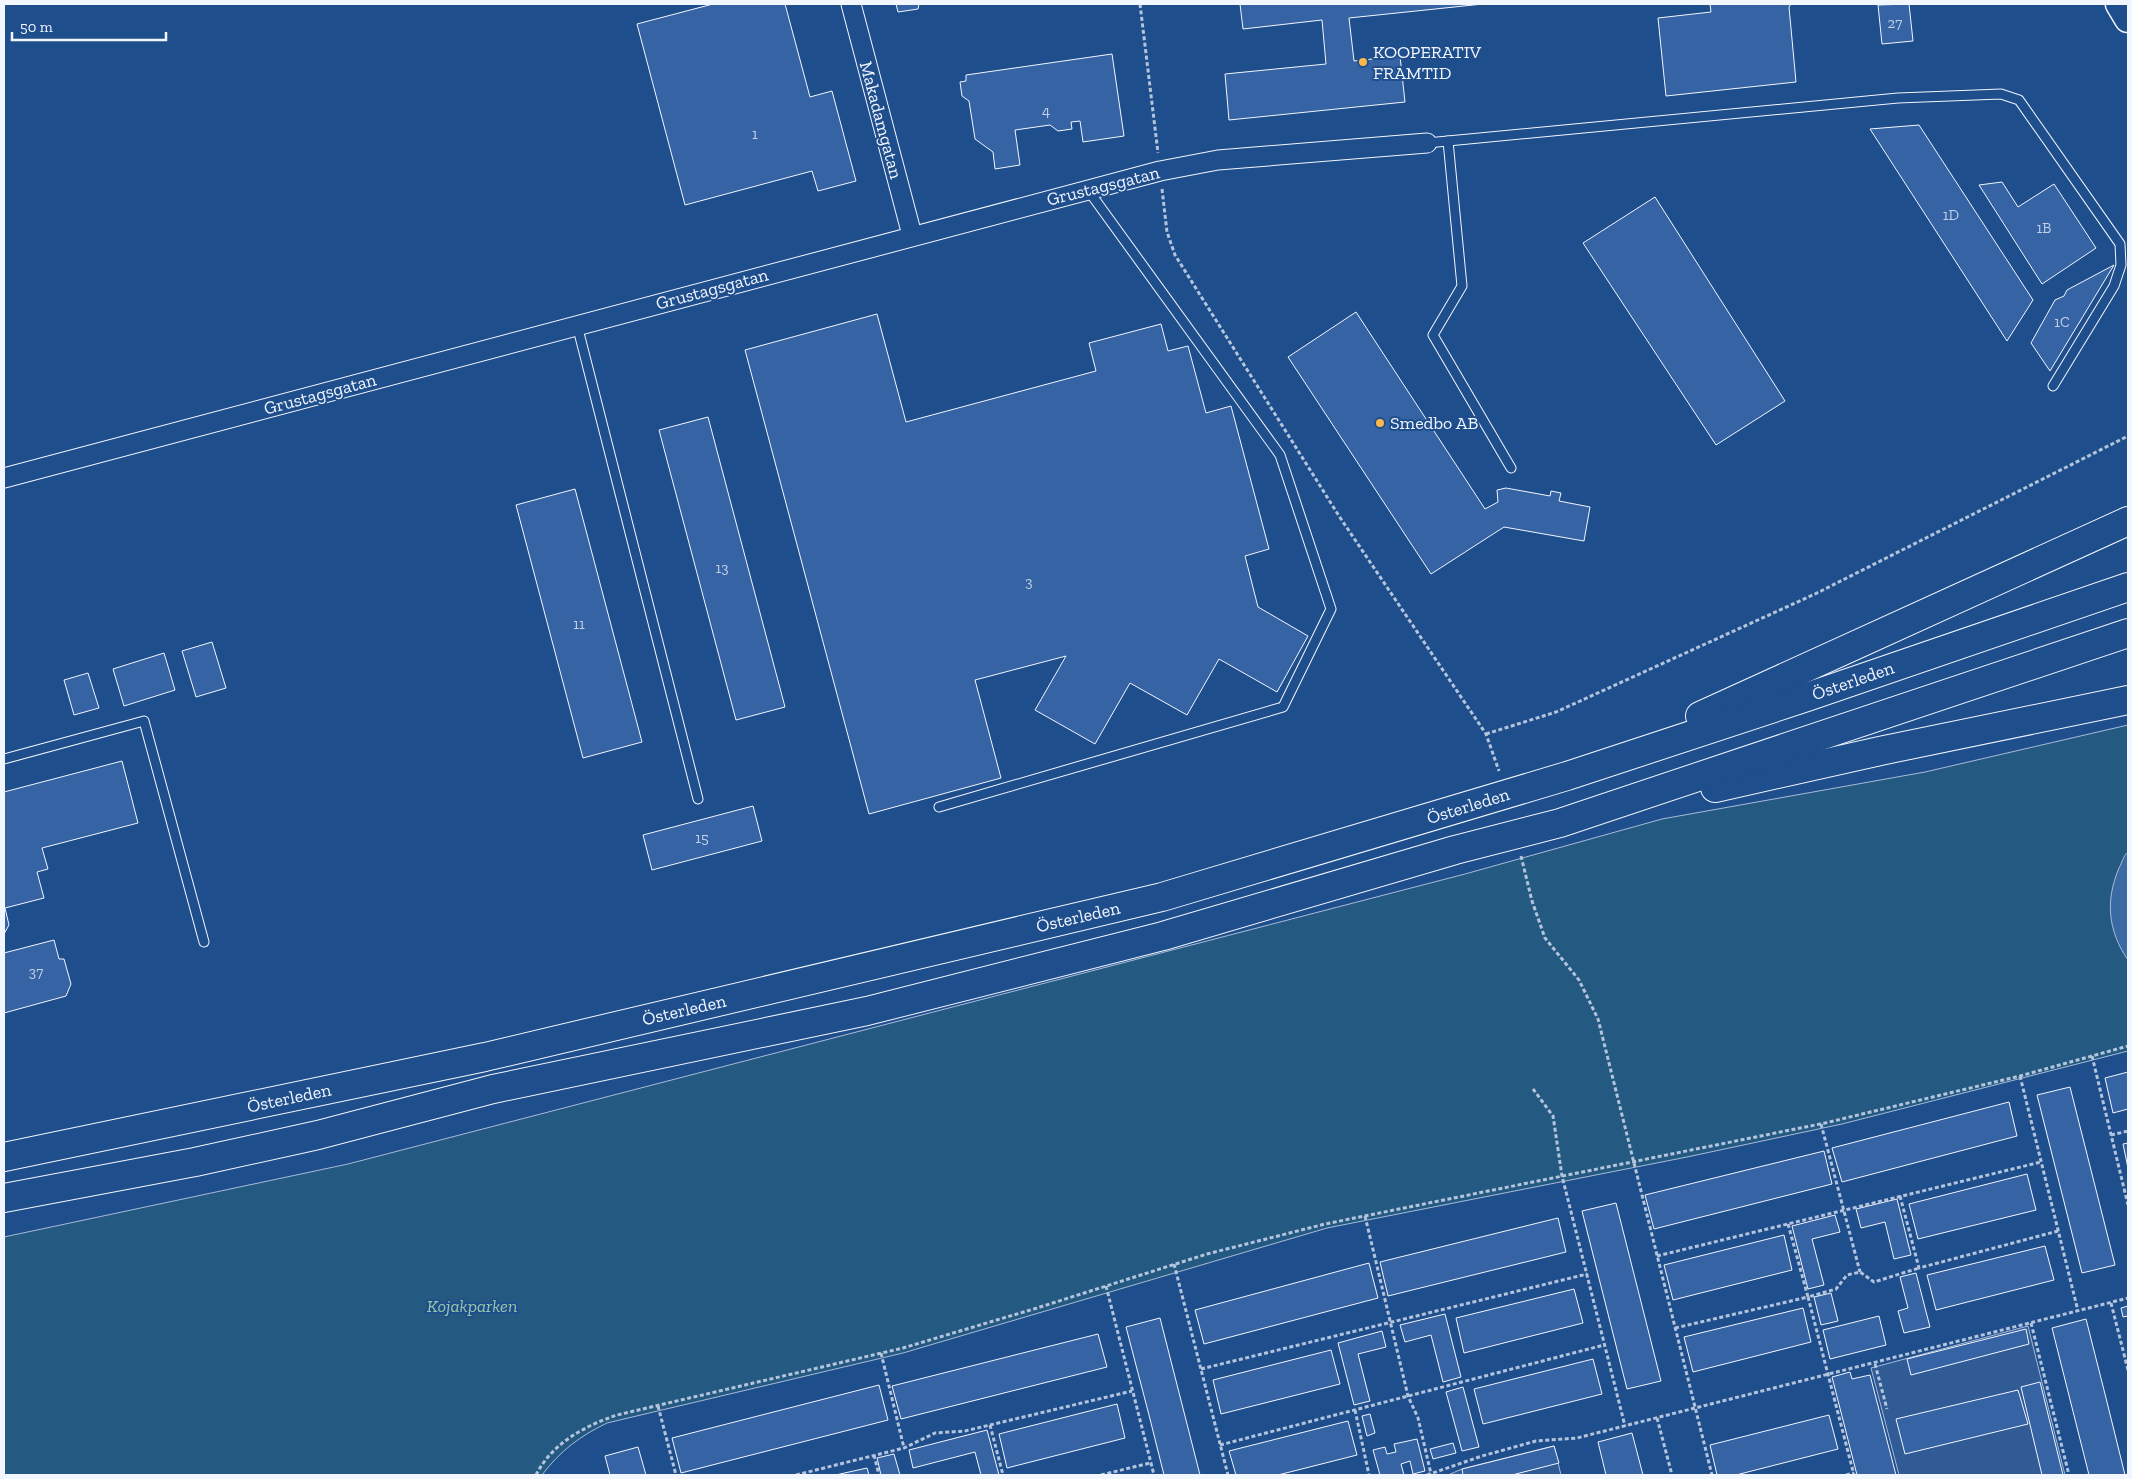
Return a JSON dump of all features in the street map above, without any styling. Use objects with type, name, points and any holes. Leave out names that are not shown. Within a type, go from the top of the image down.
[{"type":"main road","points":[[2119,4],[2128,19]]},
{"type":"main road","points":[[1567,776],[1983,589],[2128,521]]},
{"type":"main road","name":"Österleden","points":[[4,1157],[485,1057],[1162,897],[1567,776],[1797,700],[2128,586]]},
{"type":"main road","points":[[1560,823],[2128,633]]},
{"type":"main road","points":[[4,1209],[195,1162],[318,1135],[492,1089],[877,1008],[1164,936],[1455,850],[1560,823],[1880,751],[2128,700]]},
{"type":"main road","points":[[4,1198],[195,1162]]},
{"type":"street","name":"Makadamgatan","points":[[851,4],[912,235]]},
{"type":"street","name":"Grustagsgatan","points":[[4,478],[912,235],[1160,171],[1218,160],[1428,143]]},
{"type":"lane","points":[[1428,143],[1898,98],[2001,94],[2019,100],[2120,244],[2121,265],[2114,286],[2053,386]]},
{"type":"lane","points":[[1448,141],[1462,286],[1433,335],[1512,468]]},
{"type":"lane","points":[[939,807],[1282,707],[1331,609],[1280,454],[1088,190]]},
{"type":"lane","points":[[576,325],[698,799]]},
{"type":"lane","points":[[4,759],[144,722],[204,942]]},
{"type":"path","points":[[1140,4],[1167,232],[1175,254],[1340,516],[1486,734],[1500,774]]},
{"type":"path","points":[[1486,734],[1556,712],[1815,594],[2128,436]]},
{"type":"path","points":[[1521,856],[1532,902],[1545,938],[1579,980],[1593,1006],[1712,1475]]},
{"type":"path","points":[[536,1475],[550,1455],[570,1437],[586,1427],[617,1414],[881,1353],[1174,1264],[1280,1235],[1633,1161],[1821,1124],[2020,1076],[2128,1046]]},
{"type":"path","points":[[2092,1056],[2128,1205]]},
{"type":"path","points":[[2020,1076],[2078,1311]]},
{"type":"path","points":[[1533,1090],[1553,1116],[1562,1176],[1625,1426]]},
{"type":"path","points":[[1821,1124],[1860,1272],[1874,1282],[2058,1231]]},
{"type":"path","points":[[2111,1136],[2128,1131]]},
{"type":"path","points":[[1657,1256],[2041,1162]]},
{"type":"path","points":[[1900,1196],[1919,1268]]},
{"type":"path","points":[[1365,1216],[1408,1396],[1418,1418],[1429,1474],[1482,1456],[1536,1441],[1577,1438],[1875,1364],[2128,1298]]},
{"type":"path","points":[[1788,1224],[1854,1474],[1846,1475]]},
{"type":"path","points":[[1174,1264],[1228,1475]]},
{"type":"path","points":[[1675,1328],[1836,1289],[1848,1275],[1860,1272]]},
{"type":"path","points":[[1201,1369],[1587,1274]]},
{"type":"path","points":[[1106,1286],[1154,1475]]},
{"type":"path","points":[[2111,1303],[2128,1370]]},
{"type":"path","points":[[2031,1323],[2068,1475]]},
{"type":"path","points":[[1220,1445],[1604,1345]]},
{"type":"path","points":[[881,1353],[904,1448]]},
{"type":"path","points":[[1875,1364],[1887,1409]]},
{"type":"path","points":[[796,1475],[904,1448],[935,1433],[965,1432],[1132,1391]]},
{"type":"path","points":[[658,1405],[676,1475]]},
{"type":"path","points":[[1356,1410],[1369,1475]]},
{"type":"path","points":[[1657,1418],[1672,1475]]},
{"type":"path","points":[[990,1425],[1003,1475]]},
{"type":"path","points":[[874,1455],[879,1475]]},
{"type":"path","points":[[1101,1475],[1150,1463]]},
{"type":"green space","name":"Kojakparken","points":[[2128,725],[2128,1051],[1842,1124],[1687,1157],[1327,1228],[903,1353],[607,1423],[571,1445],[542,1475],[4,1475],[4,1237],[348,1164],[1465,874],[1662,819],[1925,772]]},
{"type":"shaded area","points":[[2128,852],[2128,960],[2116,938],[2110,904],[2119,868]]},
{"type":"shaded area","points":[[2028,1326],[2065,1475],[1899,1475],[1871,1368]]},
{"type":"shaded area","points":[[1554,1446],[1561,1475],[1448,1475],[1462,1469]]},
{"type":"building","points":[[713,4],[785,4],[810,97],[832,91],[856,181],[818,191],[812,171],[685,205],[637,24]]},
{"type":"building","points":[[896,4],[919,4],[918,9],[898,12]]},
{"type":"building","name":"KOOPERATIV FRAMTID","points":[[1240,4],[1483,4],[1349,18],[1354,61],[1400,56],[1405,102],[1229,120],[1225,74],[1326,64],[1322,20],[1243,29]]},
{"type":"building","points":[[1710,4],[1791,4],[1789,7],[1796,82],[1666,96],[1658,18],[1711,12]]},
{"type":"building","points":[[1909,4],[1913,41],[1882,44],[1878,5]]},
{"type":"building","points":[[1112,54],[1124,136],[1083,142],[1080,121],[1071,122],[1072,129],[1058,131],[1050,125],[1015,130],[1020,165],[995,169],[993,152],[975,139],[969,101],[962,96],[960,82],[966,81],[966,75]]},
{"type":"building","points":[[1919,125],[2033,300],[2007,341],[1870,129]]},
{"type":"building","points":[[2002,182],[2018,207],[2054,184],[2096,248],[2042,284],[1979,185]]},
{"type":"building","points":[[1655,197],[1785,401],[1716,445],[1583,243]]},
{"type":"building","points":[[2114,265],[2050,371],[2031,343],[2055,300],[2064,296],[2067,290]]},
{"type":"building","name":"Smedbo AB","points":[[1356,312],[1485,509],[1498,502],[1497,490],[1506,488],[1550,496],[1551,491],[1561,493],[1559,501],[1590,507],[1584,541],[1504,527],[1431,574],[1288,357]]},
{"type":"building","points":[[877,314],[906,422],[1096,371],[1089,343],[1161,324],[1168,351],[1188,346],[1206,413],[1231,406],[1269,549],[1245,556],[1258,607],[1308,636],[1277,692],[1219,659],[1187,715],[1130,683],[1095,744],[1035,710],[1066,656],[975,680],[1001,778],[869,814],[745,350]]},
{"type":"building","points":[[708,417],[785,707],[736,720],[659,430]]},
{"type":"building","points":[[575,489],[642,742],[583,758],[516,505]]},
{"type":"building","points":[[212,642],[226,688],[196,697],[182,651]]},
{"type":"building","points":[[164,653],[175,690],[124,706],[113,669]]},
{"type":"building","points":[[88,673],[99,708],[74,715],[64,680]]},
{"type":"building","points":[[122,761],[138,823],[42,848],[48,869],[37,872],[44,898],[5,908],[9,925],[4,934],[4,792]]},
{"type":"building","points":[[753,806],[762,841],[652,870],[643,835]]},
{"type":"building","points":[[54,940],[59,959],[64,959],[71,984],[66,996],[4,1013],[4,953]]},
{"type":"building","points":[[2128,1072],[2128,1109],[2113,1113],[2105,1078]]},
{"type":"building","points":[[2070,1087],[2115,1265],[2082,1273],[2037,1095]]},
{"type":"building","points":[[2009,1102],[2017,1136],[1842,1182],[1832,1148]]},
{"type":"building","points":[[2128,1143],[2128,1168],[2123,1144]]},
{"type":"building","points":[[1824,1151],[1832,1184],[1654,1229],[1645,1195]]},
{"type":"building","points":[[2027,1174],[2036,1210],[1918,1239],[1909,1204]]},
{"type":"building","points":[[1897,1199],[1911,1255],[1894,1259],[1885,1222],[1861,1228],[1856,1209]]},
{"type":"building","points":[[1616,1203],[1661,1381],[1627,1389],[1582,1211]]},
{"type":"building","points":[[1835,1215],[1840,1232],[1812,1239],[1824,1285],[1808,1289],[1792,1226]]},
{"type":"building","points":[[1558,1218],[1566,1252],[1388,1296],[1380,1262]]},
{"type":"building","points":[[1784,1235],[1792,1270],[1673,1300],[1664,1265]]},
{"type":"building","points":[[2045,1246],[2054,1280],[1936,1310],[1927,1275]]},
{"type":"building","points":[[1369,1263],[1378,1298],[1204,1344],[1195,1310]]},
{"type":"building","points":[[1916,1273],[1930,1327],[1904,1333],[1898,1311],[1908,1308],[1900,1277]]},
{"type":"building","points":[[1574,1289],[1583,1323],[1464,1353],[1456,1318]]},
{"type":"building","points":[[1831,1293],[1838,1321],[1821,1325],[1814,1297]]},
{"type":"building","points":[[2128,1306],[2128,1316],[2123,1317],[2121,1308]]},
{"type":"building","points":[[1803,1308],[1811,1342],[1693,1372],[1684,1337]]},
{"type":"building","points":[[1445,1314],[1461,1377],[1443,1382],[1431,1335],[1405,1342],[1400,1325]]},
{"type":"building","points":[[1879,1316],[1886,1345],[1830,1359],[1823,1330]]},
{"type":"building","points":[[1160,1318],[1200,1475],[1164,1475],[1126,1327]]},
{"type":"building","points":[[2086,1319],[2125,1475],[2089,1475],[2052,1328]]},
{"type":"building","points":[[2026,1329],[2029,1344],[1911,1375],[1907,1359]]},
{"type":"building","points":[[1382,1331],[1386,1347],[1358,1354],[1370,1401],[1354,1405],[1338,1343]]},
{"type":"building","points":[[1098,1334],[1107,1367],[901,1419],[892,1386]]},
{"type":"building","points":[[1331,1350],[1340,1384],[1221,1414],[1213,1380]]},
{"type":"building","points":[[1593,1359],[1602,1394],[1483,1424],[1474,1389]]},
{"type":"building","points":[[1850,1372],[1852,1379],[1870,1375],[1896,1475],[1857,1475],[1832,1377]]},
{"type":"building","points":[[2040,1382],[2063,1475],[2042,1475],[2021,1387]]},
{"type":"building","points":[[879,1385],[888,1420],[681,1473],[672,1438]]},
{"type":"building","points":[[1463,1387],[1479,1447],[1462,1451],[1446,1392]]},
{"type":"building","points":[[2018,1390],[2028,1424],[1905,1454],[1896,1419]]},
{"type":"building","points":[[1117,1404],[1125,1438],[1007,1468],[999,1434]]},
{"type":"building","points":[[1370,1414],[1375,1433],[1367,1436],[1362,1416]]},
{"type":"building","points":[[1829,1415],[1838,1449],[1736,1475],[1717,1475],[1710,1445]]},
{"type":"building","points":[[1348,1421],[1357,1455],[1278,1475],[1236,1475],[1229,1451]]},
{"type":"building","points":[[987,1430],[999,1475],[981,1475],[975,1452],[913,1468],[909,1450]]},
{"type":"building","points":[[1632,1433],[1643,1475],[1606,1475],[1598,1442]]},
{"type":"building","points":[[1417,1439],[1425,1471],[1413,1474],[1410,1461],[1401,1464],[1404,1475],[1380,1475],[1373,1450],[1385,1447],[1387,1454],[1396,1452],[1394,1444]]},
{"type":"building","points":[[1453,1443],[1456,1453],[1433,1459],[1430,1449]]},
{"type":"building","points":[[1554,1446],[1559,1463],[1512,1475],[1463,1475],[1462,1469]]},
{"type":"building","points":[[638,1447],[646,1475],[610,1475],[605,1456]]},
{"type":"building","points":[[894,1454],[900,1475],[881,1475],[877,1458]]},
{"type":"building","points":[[867,1468],[869,1475],[836,1475],[840,1474]]},
{"type":"place","name":"KOOPERATIV FRAMTID","points":[[1363,62]]},
{"type":"place","name":"Smedbo AB","points":[[1380,423]]}]
